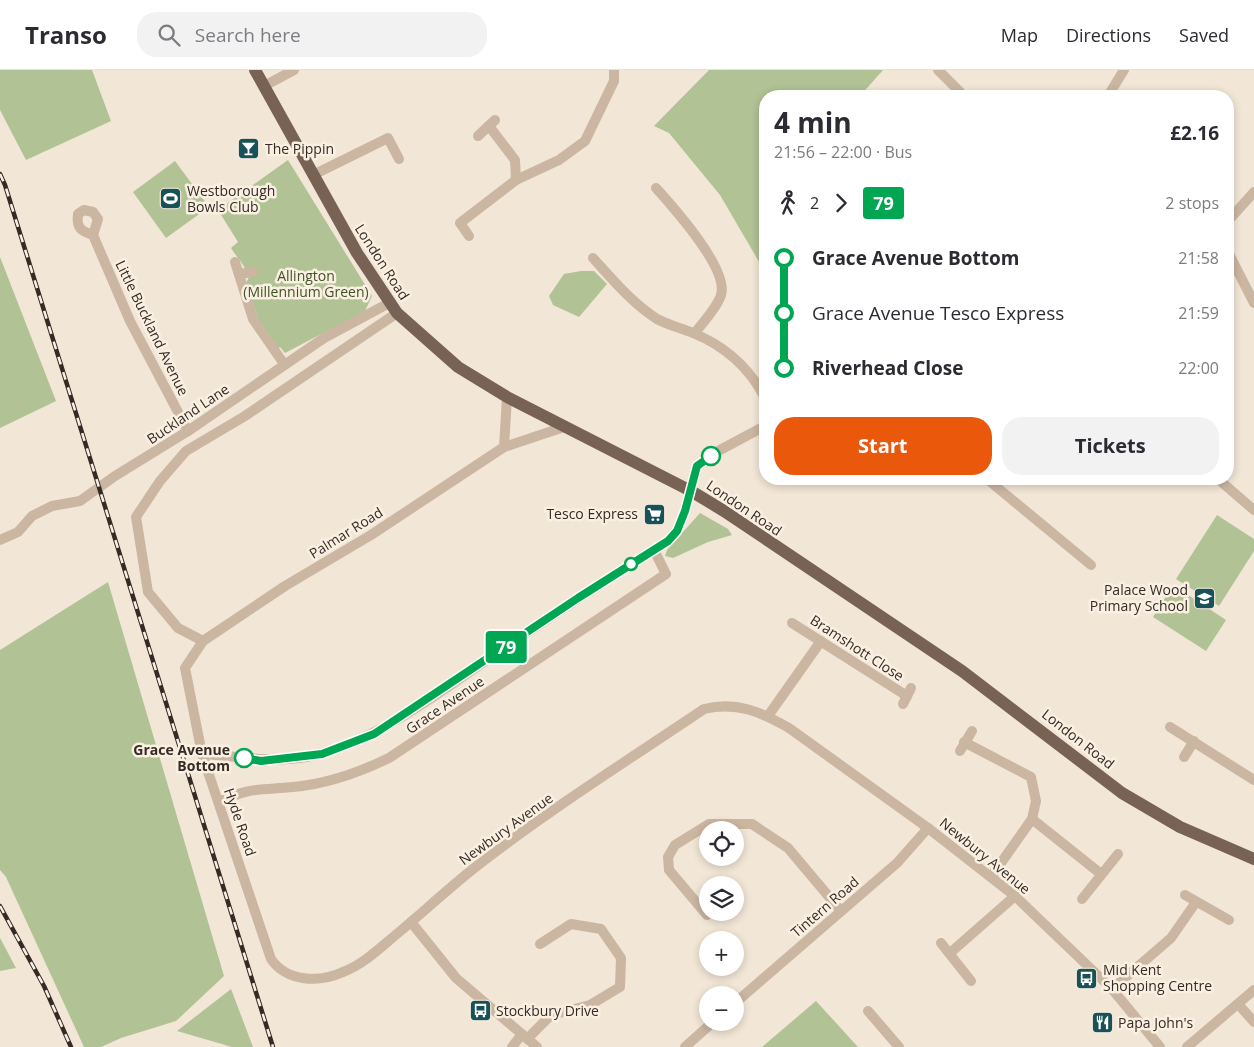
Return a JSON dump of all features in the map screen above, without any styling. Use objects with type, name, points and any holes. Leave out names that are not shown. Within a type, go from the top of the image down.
[{"type":"main road","name":"London Road","points":[[255,70],[357,253],[397,313],[458,367],[507,397],[691,491],[962,671],[1122,793],[1180,827],[1254,860]]},
{"type":"street","points":[[264,86],[294,70]]},
{"type":"street","points":[[469,236],[460,223],[516,180],[559,160],[585,141],[614,81],[614,70]]},
{"type":"street","points":[[938,70],[958,90]]},
{"type":"street","points":[[1112,90],[1124,70]]},
{"type":"street","points":[[478,136],[492,123],[515,160],[516,180]]},
{"type":"street","points":[[313,174],[388,138],[398,158]]},
{"type":"street","points":[[656,188],[686,223],[714,267],[722,285],[720,296],[695,333]]},
{"type":"street","points":[[1234,214],[1254,192]]},
{"type":"street","name":"Little Buckland Avenue","points":[[93,235],[130,321],[188,432]]},
{"type":"street","points":[[593,258],[631,300],[659,320],[695,333],[732,355],[755,378],[759,386]]},
{"type":"street","points":[[235,262],[252,319],[284,364]]},
{"type":"street","points":[[1234,264],[1254,303]]},
{"type":"street","points":[[239,274],[253,272]]},
{"type":"street","name":"Buckland Lane","points":[[0,540],[18,532],[32,516],[52,506],[80,501],[116,476],[188,432],[324,338],[391,302]]},
{"type":"street","points":[[203,641],[178,628],[148,592],[136,517],[160,481],[186,451],[245,416],[397,313]]},
{"type":"street","points":[[504,447],[507,397]]},
{"type":"street","name":"Palmar Road","points":[[203,641],[504,447],[564,427]]},
{"type":"street","name":"Grace Avenue","points":[[202,754],[261,761],[293,759],[322,754],[374,734],[668,541],[677,531],[691,491],[694,473],[702,462],[759,429]]},
{"type":"street","points":[[994,485],[1092,565]]},
{"type":"street","points":[[1225,485],[1254,510]]},
{"type":"street","name":"Grace Avenue","points":[[219,802],[235,793],[256,788],[293,787],[325,782],[360,772],[389,758],[666,574],[654,550]]},
{"type":"street","name":"Bramshott Close","points":[[792,623],[907,696]]},
{"type":"street","name":"Hyde Road","points":[[203,641],[185,668],[202,754],[271,959]]},
{"type":"street","points":[[768,716],[821,641]]},
{"type":"street","name":"Newbury Avenue","points":[[271,959],[288,975],[302,978],[328,977],[356,966],[473,869],[530,827],[704,709],[718,706],[737,706],[768,716],[789,728],[928,828],[1015,896],[1112,989],[1160,1047]]},
{"type":"street","points":[[1170,727],[1254,780]]},
{"type":"street","points":[[972,732],[962,746],[1031,777],[1036,800],[1032,819],[991,877]]},
{"type":"street","points":[[1184,757],[1194,741]]},
{"type":"street","points":[[1032,819],[1101,874]]},
{"type":"street","points":[[699,904],[669,870],[668,857],[675,845],[709,824],[752,824],[788,848],[841,911]]},
{"type":"street","name":"Tintern Road","points":[[744,995],[897,863],[928,828]]},
{"type":"street","points":[[1082,898],[1118,854]]},
{"type":"street","points":[[1185,895],[1229,920]]},
{"type":"street","points":[[950,953],[1015,896]]},
{"type":"street","points":[[1112,989],[1171,938],[1196,902]]},
{"type":"street","points":[[411,922],[456,978],[537,1047]]},
{"type":"street","points":[[512,1047],[552,1015],[590,1005],[620,987],[621,958],[602,929],[571,924],[540,944]]},
{"type":"street","points":[[942,942],[971,981]]},
{"type":"street","points":[[1187,1047],[1254,990]]},
{"type":"street","points":[[1238,1004],[1254,1022]]},
{"type":"street","points":[[868,1011],[899,1047]]},
{"type":"street","points":[[685,1047],[703,1031]]},
{"type":"green space","points":[[0,70],[92,70],[111,121],[26,160],[0,110]]},
{"type":"green space","points":[[709,70],[883,70],[865,90],[759,90],[759,262],[720,195],[669,133],[654,126]]},
{"type":"green space","name":"Allington (Millennium Green)","points":[[288,160],[372,296],[365,311],[285,353],[280,347],[278,349],[260,324],[246,283],[249,277],[231,248],[238,242],[218,210]]},
{"type":"green space","name":"Westborough Bowls Club","points":[[175,161],[209,207],[166,238],[133,192]]},
{"type":"green space","points":[[0,257],[56,401],[0,428]]},
{"type":"green space","points":[[594,271],[607,284],[579,317],[553,305],[549,296],[564,274]]},
{"type":"green space","points":[[700,513],[728,529],[732,535],[708,542],[673,558],[665,556],[667,550]]},
{"type":"green space","points":[[1217,515],[1254,539],[1254,551],[1219,606],[1176,579]]},
{"type":"green space","points":[[108,582],[224,976],[176,1021],[121,1038],[101,1047],[84,1047],[6,877],[0,870],[0,650]]},
{"type":"green space","points":[[1173,585],[1226,620],[1206,651],[1153,617]]},
{"type":"green space","points":[[0,938],[16,968],[0,971]]},
{"type":"green space","points":[[231,989],[253,1047],[232,1047],[177,1031]]},
{"type":"green space","points":[[816,1001],[858,1047],[762,1047]]},
{"type":"railway","points":[[0,174],[273,1047]]},
{"type":"railway","points":[[0,906],[44,986],[71,1047]]},
{"type":"bus line","name":"79","points":[[244,758],[261,761],[293,759],[322,754],[374,734],[578,598],[668,541],[677,531],[685,511],[697,466],[711,456]]},
{"type":"place","name":"The Pippin","points":[[249,149]]},
{"type":"place","name":"Westborough Bowls Club","points":[[171,199]]},
{"type":"place","name":"Tesco Express","points":[[654,514]]},
{"type":"place","name":"Palace Wood Primary School","points":[[1204,598]]},
{"type":"place","name":"Grace Avenue Bottom","points":[[244,758]]},
{"type":"place","name":"Mid Kent Shopping Centre","points":[[1087,978]]},
{"type":"place","name":"Stockbury Drive","points":[[480,1011]]},
{"type":"place","name":"Papa John's","points":[[1102,1023]]}]
